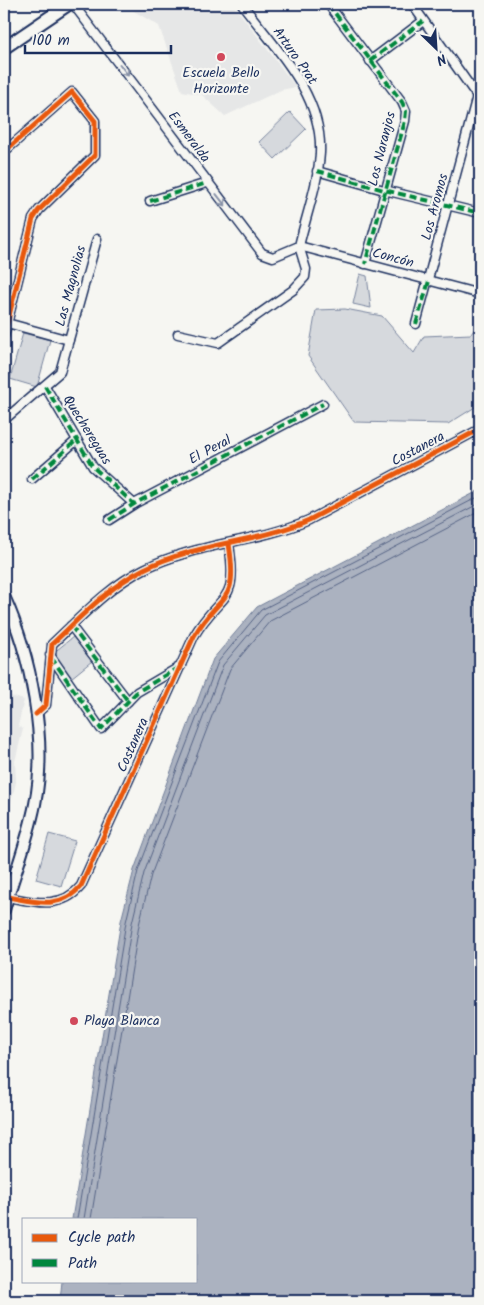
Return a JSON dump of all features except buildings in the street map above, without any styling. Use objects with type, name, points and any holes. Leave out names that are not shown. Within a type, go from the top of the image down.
[{"type":"main road","points":[[4,48],[68,4]]},
{"type":"street","name":"Esmeralda","points":[[73,4],[262,253],[273,257],[299,246]]},
{"type":"street","name":"Arturo Prat","points":[[242,4],[298,79],[309,99],[320,137],[317,171],[299,246]]},
{"type":"street","name":"Los Naranjos","points":[[328,4],[402,102],[406,111],[405,121],[384,190],[365,264]]},
{"type":"street","name":"Los Aromos","points":[[412,4],[478,98],[416,324]]},
{"type":"street","points":[[370,61],[423,21]]},
{"type":"street","points":[[4,152],[72,92],[95,121],[95,155],[35,215],[7,312],[4,336]]},
{"type":"street","points":[[317,171],[384,190],[480,213]]},
{"type":"street","points":[[150,201],[208,183]]},
{"type":"street","name":"Las Magnolias","points":[[45,386],[60,372],[97,240]]},
{"type":"street","points":[[178,334],[218,343],[287,294],[305,277],[306,269],[299,246]]},
{"type":"street","name":"Concón","points":[[299,246],[480,294]]},
{"type":"street","name":"Las Magnolias","points":[[7,323],[69,340]]},
{"type":"street","points":[[4,420],[45,386]]},
{"type":"street","name":"Quechereguas","points":[[45,386],[100,474],[134,504]]},
{"type":"street","name":"El Peral","points":[[109,520],[134,504],[323,404]]},
{"type":"street","name":"Costanera","points":[[36,714],[46,705],[52,644],[105,594],[146,568],[174,557],[229,544],[309,520],[480,429]]},
{"type":"street","points":[[32,479],[77,440]]},
{"type":"street","name":"Costanera","points":[[8,897],[31,902],[57,902],[72,895],[81,886],[199,628],[223,602],[230,590],[233,571],[229,544]]},
{"type":"street","points":[[4,597],[27,668],[36,714],[40,752],[38,786],[32,816],[4,910]]},
{"type":"street","points":[[71,626],[128,701]]},
{"type":"street","points":[[50,655],[101,729],[137,692],[181,666]]},
{"type":"shaded area","name":"Escuela Bello Horizonte","points":[[122,4],[233,4],[296,87],[281,90],[225,116],[202,95],[182,91],[159,26]]},
{"type":"shaded area","points":[[290,112],[306,129],[275,159],[259,142]]},
{"type":"shaded area","points":[[360,274],[367,276],[371,308],[353,304]]},
{"type":"shaded area","points":[[345,309],[382,316],[414,353],[424,336],[471,334],[480,321],[480,404],[448,424],[354,422],[308,356],[316,310]]},
{"type":"shaded area","points":[[23,333],[50,340],[37,387],[10,379]]},
{"type":"shaded area","points":[[73,637],[92,661],[71,678],[52,654]]},
{"type":"shaded area","points":[[4,694],[24,700],[18,726],[23,729],[15,761],[16,782],[4,830]]},
{"type":"shaded area","points":[[49,834],[75,841],[61,886],[36,879]]},
{"type":"water","points":[[480,490],[480,1301],[60,1301],[62,1282],[198,1282],[198,1218],[72,1218],[121,921],[134,870],[213,659],[257,607]]},
{"type":"marked path","points":[[328,4],[402,102],[406,111],[405,121],[365,264]]},
{"type":"marked path","points":[[370,61],[423,21]]},
{"type":"marked path","points":[[477,96],[480,100]]},
{"type":"marked path","points":[[317,171],[384,190],[480,213]]},
{"type":"marked path","points":[[150,201],[207,183]]},
{"type":"marked path","points":[[416,324],[429,281]]},
{"type":"marked path","points":[[45,386],[93,467],[134,504]]},
{"type":"marked path","points":[[109,520],[134,504],[323,404]]},
{"type":"marked path","points":[[32,479],[77,440]]},
{"type":"marked path","points":[[71,626],[128,701]]},
{"type":"marked path","points":[[51,657],[101,729],[137,692],[179,667]]},
{"type":"cycle path","points":[[4,152],[72,92],[95,121],[95,155],[39,210],[33,219],[4,336]]},
{"type":"cycle path","points":[[36,714],[46,705],[52,644],[95,603],[131,576],[164,560],[205,548],[268,534],[309,520],[480,429]]},
{"type":"cycle path","points":[[8,897],[37,902],[56,901],[65,899],[81,886],[194,636],[203,622],[225,597],[229,589],[231,579],[229,544]]},
{"type":"place","name":"Escuela Bello Horizonte","points":[[221,57]]},
{"type":"place","name":"Playa Blanca","points":[[74,1021]]}]
